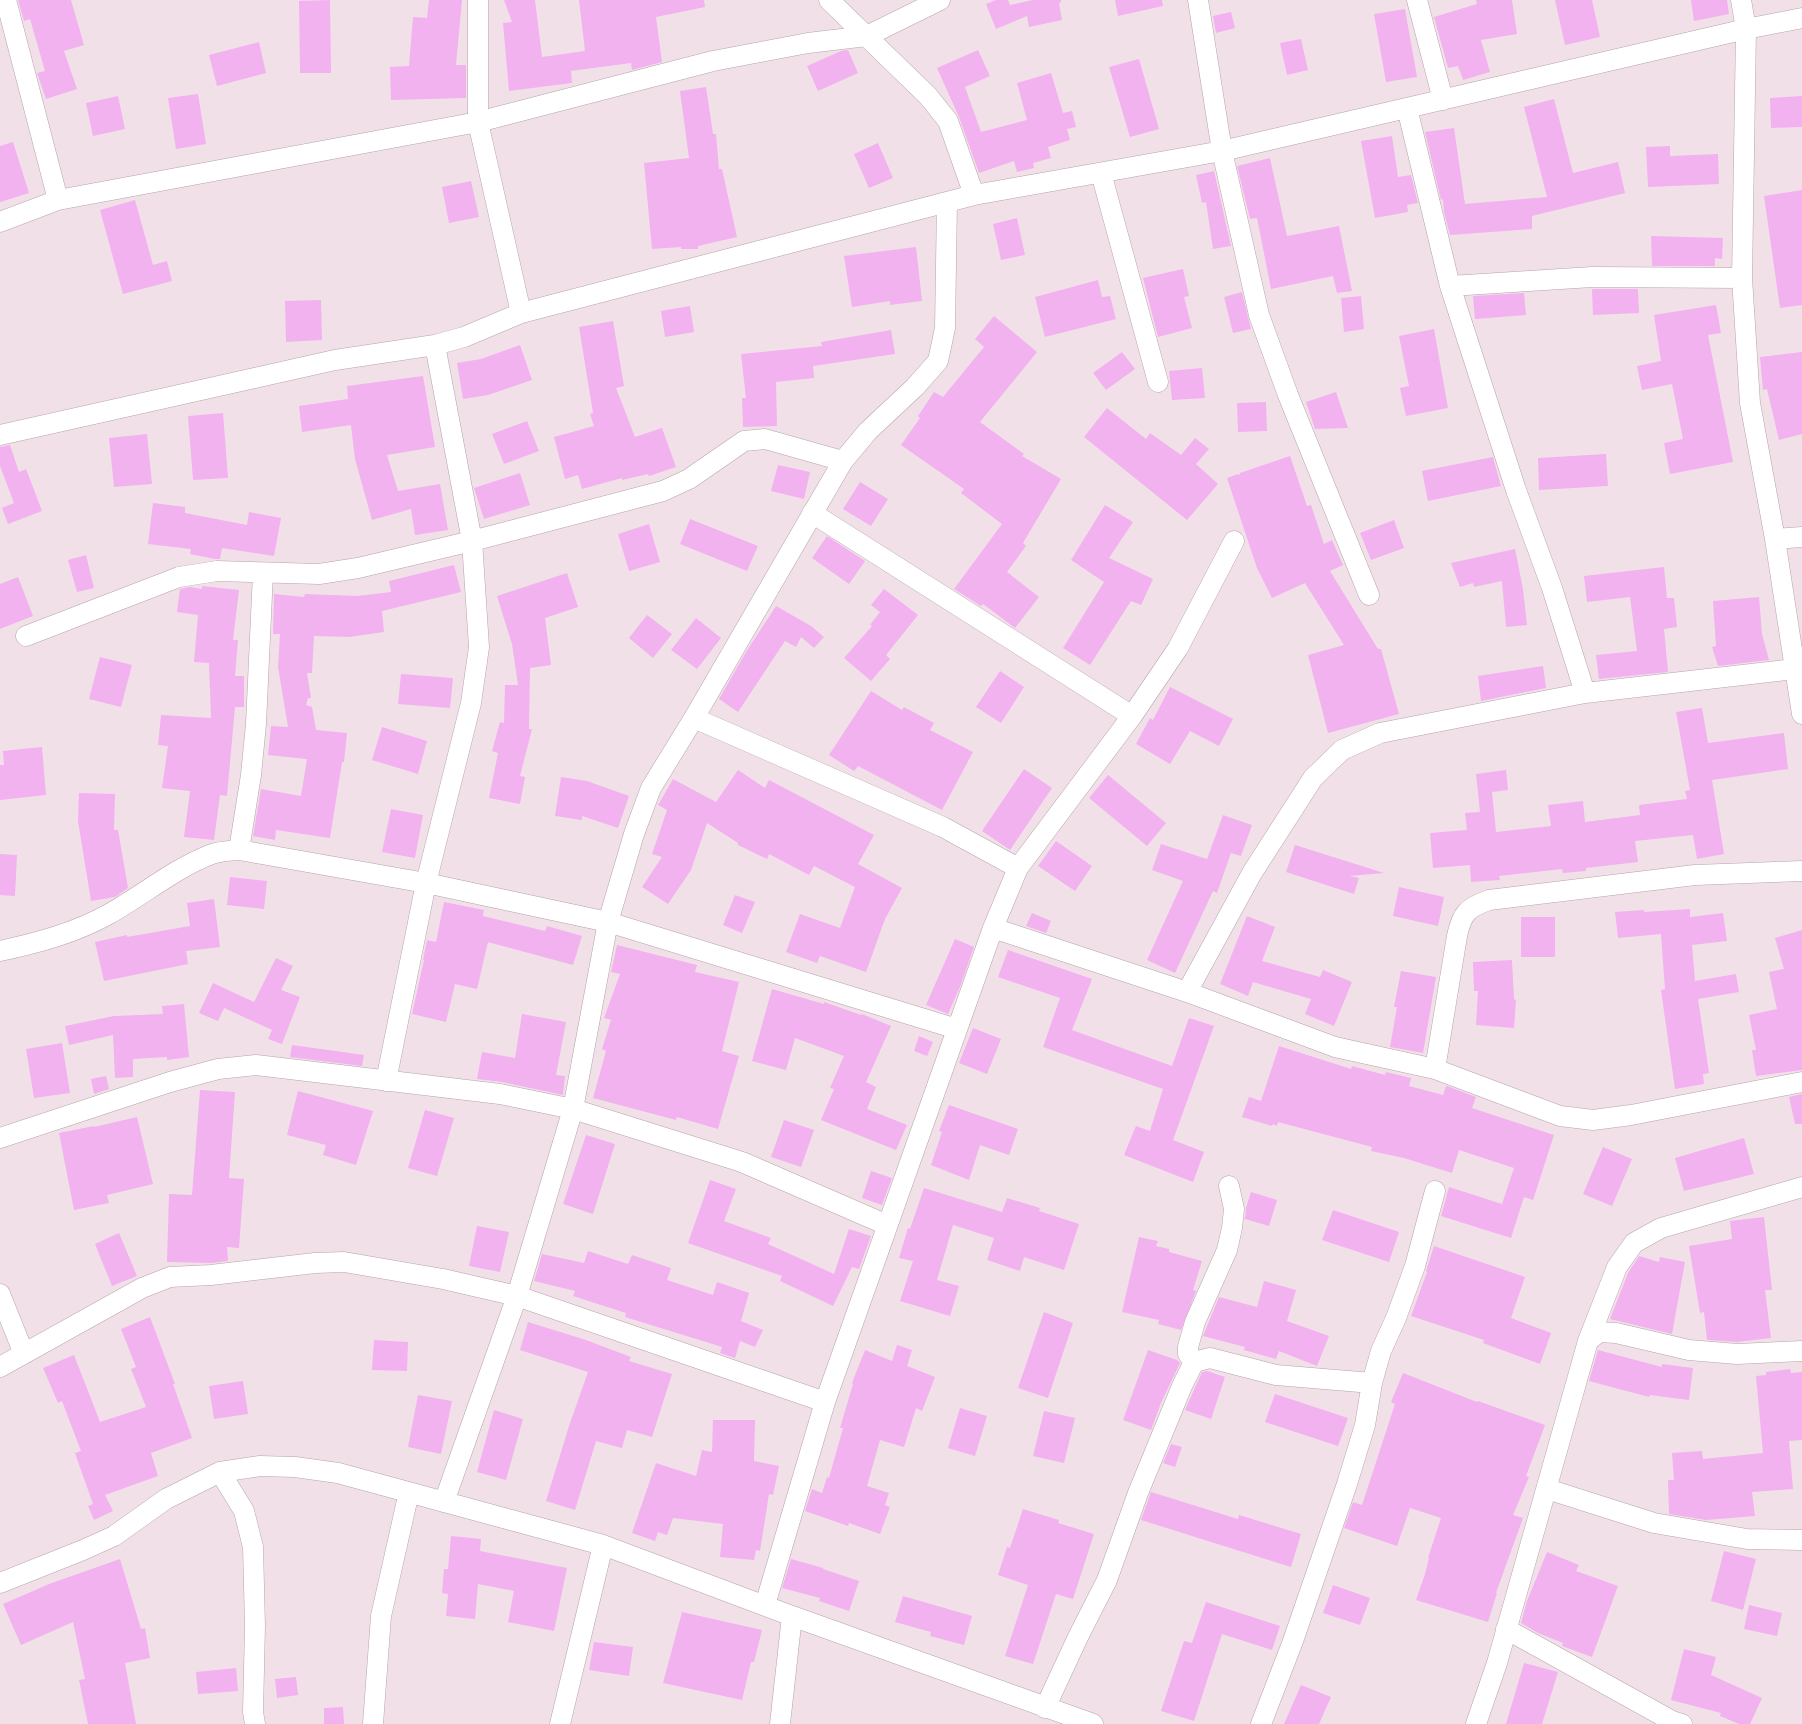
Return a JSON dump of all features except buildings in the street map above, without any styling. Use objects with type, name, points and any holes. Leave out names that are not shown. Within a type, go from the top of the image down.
[{"type":"street","points":[[6,0],[58,200]]},
{"type":"street","points":[[478,0],[478,122],[521,313]]},
{"type":"street","points":[[829,0],[928,96],[948,121],[974,195]]},
{"type":"street","points":[[0,222],[58,200],[478,122],[713,61],[808,43],[867,36],[940,0]]},
{"type":"street","points":[[1198,0],[1222,150],[1259,315],[1288,394],[1369,595]]},
{"type":"street","points":[[1417,0],[1443,100]]},
{"type":"street","points":[[1741,0],[1746,29],[1742,278],[1750,403],[1775,539],[1802,714]]},
{"type":"street","points":[[0,435],[335,360],[435,344],[464,337],[521,313],[974,195],[1222,150],[1746,29],[1802,18]]},
{"type":"street","points":[[1407,108],[1450,286],[1516,490],[1555,597],[1585,693]]},
{"type":"street","points":[[1101,172],[1158,382]]},
{"type":"street","points":[[444,1502],[517,1296],[572,1109],[608,922],[634,834],[651,788],[694,718],[843,461],[868,431],[915,387],[938,361],[945,328],[947,202]]},
{"type":"street","points":[[1450,286],[1592,277],[1742,278]]},
{"type":"street","points":[[386,1080],[426,884],[471,702],[480,647],[472,541],[435,344]]},
{"type":"street","points":[[26,636],[179,577],[217,572],[319,574],[358,568],[472,541],[663,491],[689,479],[744,441],[765,439],[843,461]]},
{"type":"street","points":[[812,514],[1132,716]]},
{"type":"street","points":[[1775,539],[1802,537]]},
{"type":"street","points":[[765,1605],[825,1402],[993,928],[1018,868],[1132,716],[1178,648],[1234,541]]},
{"type":"street","points":[[239,850],[251,775],[256,724],[263,573]]},
{"type":"street","points":[[1187,992],[1252,873],[1313,778],[1342,750],[1380,733],[1585,693],[1795,669]]},
{"type":"street","points":[[694,718],[943,827],[1018,868]]},
{"type":"street","points":[[0,951],[34,944],[77,929],[108,915],[184,868],[213,854],[239,850],[426,884],[608,922],[957,1030]]},
{"type":"street","points":[[1435,1069],[1460,919],[1471,907],[1489,900],[1695,875],[1802,870]]},
{"type":"street","points":[[993,928],[1187,992],[1335,1047],[1435,1069],[1560,1116],[1593,1120],[1631,1115],[1802,1082]]},
{"type":"street","points":[[0,1138],[170,1082],[218,1069],[256,1065],[500,1094],[572,1109],[742,1162],[887,1224]]},
{"type":"street","points":[[1194,1362],[1188,1354],[1188,1347],[1195,1322],[1226,1250],[1232,1228],[1234,1209],[1229,1186]]},
{"type":"street","points":[[1476,1724],[1547,1490],[1581,1360],[1616,1266],[1634,1243],[1661,1228],[1802,1187]]},
{"type":"street","points":[[1261,1724],[1293,1641],[1347,1484],[1365,1425],[1372,1383],[1381,1351],[1396,1318],[1415,1266],[1435,1191]]},
{"type":"street","points":[[0,1367],[142,1288],[170,1278],[315,1263],[344,1262],[443,1279],[517,1296],[825,1402]]},
{"type":"street","points":[[0,1294],[24,1354]]},
{"type":"street","points":[[1588,1341],[1600,1332],[1616,1333],[1689,1350],[1737,1354],[1802,1351]]},
{"type":"street","points":[[1045,1708],[1107,1580],[1138,1493],[1182,1386],[1194,1362],[1210,1358],[1276,1375],[1372,1383]]},
{"type":"street","points":[[0,1583],[114,1536],[166,1499],[220,1472],[260,1466],[295,1467],[338,1473],[602,1545],[792,1616],[1093,1724]]},
{"type":"street","points":[[220,1472],[244,1510],[253,1547],[255,1626],[253,1712],[255,1724]]},
{"type":"street","points":[[1547,1490],[1654,1523],[1747,1539],[1802,1540]]},
{"type":"street","points":[[374,1724],[381,1616],[409,1492]]},
{"type":"street","points":[[560,1724],[602,1545]]},
{"type":"street","points":[[780,1724],[792,1616]]},
{"type":"street","points":[[1506,1629],[1672,1721],[1682,1724]]}]
